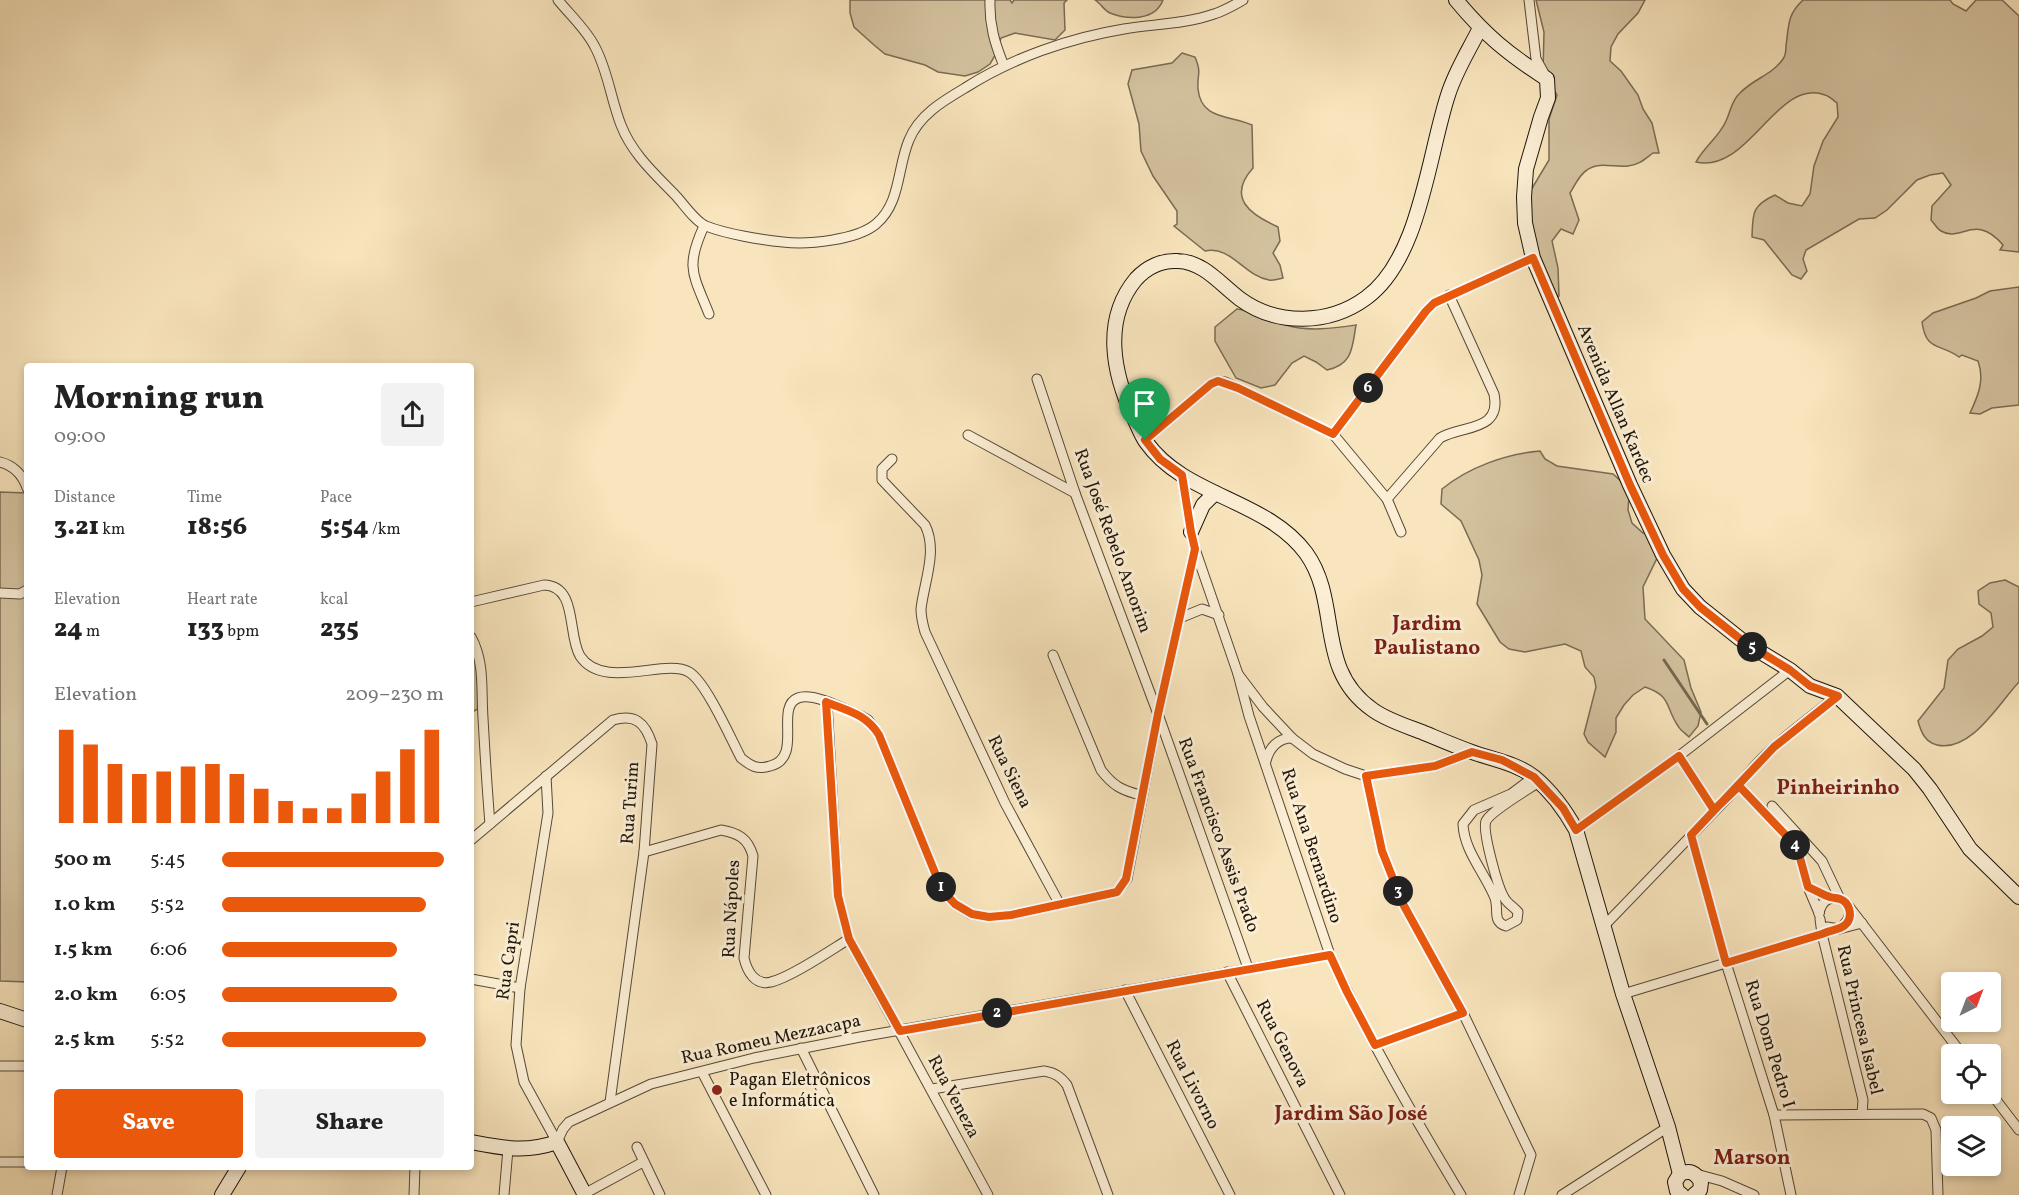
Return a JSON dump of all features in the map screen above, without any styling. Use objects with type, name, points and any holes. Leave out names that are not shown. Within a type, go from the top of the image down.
[{"type":"street","points":[[558,0],[582,27],[595,47],[622,127],[637,155],[704,226],[760,239],[791,243],[825,241],[861,233],[874,226],[884,217],[894,200],[909,139],[919,124],[935,107],[1004,66],[1075,39],[1216,14],[1243,0]]},
{"type":"street","points":[[990,0],[993,39],[1004,66]]},
{"type":"street","points":[[1456,0],[1480,28],[1513,58],[1547,79]]},
{"type":"street","points":[[1529,0],[1536,59],[1547,79]]},
{"type":"street","points":[[1480,28],[1449,93],[1411,231],[1400,259],[1385,280],[1368,296],[1348,309],[1327,316],[1303,319],[1273,316],[1242,301],[1207,271],[1191,263],[1175,261],[1159,263],[1142,272],[1128,290],[1117,313],[1113,346],[1123,395],[1145,440],[1160,459],[1182,475],[1259,515],[1287,534],[1304,551],[1315,568],[1322,589],[1336,663],[1356,695],[1374,710],[1472,752],[1502,760],[1536,779],[1563,808],[1576,830],[1623,994],[1668,1127],[1680,1174]]},
{"type":"street","name":"Avenida Allan Kardec","points":[[1547,79],[1548,98],[1540,117],[1527,169],[1524,197],[1526,224],[1533,258],[1630,485],[1663,555],[1683,589],[1700,607],[1736,636],[1790,670],[1810,686],[1838,696]]},
{"type":"street","points":[[704,226],[694,247],[692,263],[694,275],[709,314]]},
{"type":"street","points":[[1333,434],[1434,303],[1533,258]]},
{"type":"street","points":[[1387,500],[1440,438],[1486,422],[1494,414],[1496,406],[1494,394],[1449,295]]},
{"type":"street","name":"Rua José Rebelo Amorim","points":[[1037,379],[1075,493],[1158,714]]},
{"type":"street","points":[[1145,440],[1211,384],[1218,381],[1232,385],[1333,434],[1387,500],[1401,532]]},
{"type":"street","points":[[968,435],[1075,493]]},
{"type":"street","name":"Rua Siena","points":[[892,459],[882,469],[882,480],[925,525],[929,534],[931,546],[921,612],[925,632],[1005,803],[1059,903]]},
{"type":"street","points":[[0,462],[6,463],[20,474],[24,482]]},
{"type":"street","name":"Rua Ana Bernardino","points":[[1182,475],[1195,549],[1219,615],[1249,716],[1330,955],[1347,992],[1412,1113],[1461,1195]]},
{"type":"street","points":[[1191,532],[1203,505],[1215,493]]},
{"type":"street","points":[[474,601],[544,585],[553,585],[561,590],[566,599],[581,657],[591,666],[608,671],[628,673],[676,668],[689,671],[700,681],[741,758],[752,767],[774,766],[782,758],[788,747],[788,710],[793,701],[799,698],[811,697],[861,716],[873,726],[879,735],[942,890],[955,904],[972,914],[989,917],[1011,915],[1117,892],[1123,886],[1195,549]]},
{"type":"street","points":[[0,593],[20,594],[24,592]]},
{"type":"street","points":[[1180,618],[1202,609],[1219,615]]},
{"type":"street","points":[[474,642],[482,672],[482,712],[490,824]]},
{"type":"street","points":[[1053,655],[1101,770],[1110,782],[1122,790],[1141,795]]},
{"type":"street","points":[[1576,830],[1679,756],[1790,670]]},
{"type":"street","points":[[1238,674],[1263,707],[1292,738],[1313,754],[1344,769],[1366,776],[1435,766],[1472,752]]},
{"type":"street","points":[[1604,926],[1774,747],[1838,696],[1914,769],[1970,849],[2019,897]]},
{"type":"street","name":"Rua Veneza","points":[[826,702],[838,896],[849,939],[988,1195]]},
{"type":"street","points":[[1249,716],[1257,708],[1263,707]]},
{"type":"street","points":[[474,716],[482,712]]},
{"type":"street","name":"Rua Francisco Assis Prado","points":[[1158,714],[1248,968]]},
{"type":"street","name":"Rua Turim","points":[[474,837],[613,720],[625,717],[639,721],[648,731],[652,744],[644,852],[610,1102]]},
{"type":"street","name":"Rua Ana Bernardino","points":[[1266,761],[1273,745],[1284,738],[1292,738]]},
{"type":"street","points":[[1679,756],[1714,810]]},
{"type":"street","name":"Rua Capri","points":[[546,776],[548,813],[520,988],[516,1045],[524,1082],[557,1142]]},
{"type":"street","points":[[1366,776],[1382,851],[1403,904],[1463,1013],[1531,1155],[1519,1195]]},
{"type":"street","points":[[1474,810],[1486,821],[1486,837],[1491,859],[1504,899],[1518,912],[1517,920],[1506,927],[1500,924],[1497,918],[1496,900],[1463,833],[1463,824],[1474,810],[1511,794],[1536,779]]},
{"type":"street","points":[[1486,821],[1536,779]]},
{"type":"street","points":[[1739,786],[1797,847],[1808,887],[1824,926],[1835,929],[1862,923]]},
{"type":"street","points":[[1623,994],[1822,934],[1847,923],[1850,914],[1839,900],[1822,861],[1772,806]]},
{"type":"street","name":"Rua Nápoles","points":[[644,852],[721,830],[743,837],[750,846],[753,856],[744,958],[747,970],[756,980],[770,983],[785,977],[849,939]]},
{"type":"street","name":"Rua Dom Pedro I","points":[[1691,835],[1726,963],[1774,1116],[1791,1195]]},
{"type":"street","points":[[1808,887],[1839,900],[1862,923],[1954,1044]]},
{"type":"street","points":[[1819,916],[1820,906],[1825,901],[1839,900]]},
{"type":"street","name":"Rua Princesa Isabel","points":[[1819,916],[1863,1100],[1862,1114]]},
{"type":"street","name":"Rua Romeu Mezzacapa","points":[[557,1142],[569,1122],[651,1084],[801,1048],[1330,955]]},
{"type":"street","name":"Rua Genova","points":[[1227,972],[1340,1195]]},
{"type":"street","points":[[474,980],[520,988]]},
{"type":"street","name":"Rua Livorno","points":[[1125,990],[1230,1195]]},
{"type":"street","points":[[0,1011],[24,1019]]},
{"type":"street","points":[[1375,1045],[1463,1013]]},
{"type":"street","points":[[801,1048],[874,1195]]},
{"type":"street","points":[[0,1066],[24,1066]]},
{"type":"street","points":[[932,1089],[1044,1071],[1060,1077],[1067,1085],[1108,1195]]},
{"type":"street","points":[[702,1072],[766,1195]]},
{"type":"street","points":[[1999,1104],[2019,1130]]},
{"type":"street","points":[[1774,1116],[1923,1113],[1931,1118],[1936,1130],[1938,1195]]},
{"type":"street","points":[[1562,1195],[1668,1127]]},
{"type":"street","points":[[474,1143],[508,1149],[530,1149],[557,1142],[585,1194],[643,1162]]},
{"type":"street","points":[[637,1147],[660,1195]]},
{"type":"street","points":[[504,1195],[508,1149]]},
{"type":"street","points":[[0,1162],[24,1162]]},
{"type":"street","points":[[57,1195],[61,1170]]},
{"type":"street","points":[[224,1195],[237,1170]]},
{"type":"street","points":[[414,1195],[415,1170]]},
{"type":"street","points":[[1679,1194],[1675,1182],[1680,1174],[1688,1171],[1722,1181],[1754,1195]]},
{"type":"street","points":[[1696,1174],[1701,1182],[1697,1193]]},
{"type":"street","points":[[1697,1193],[1722,1181]]},
{"type":"shaded area","points":[[850,0],[1010,0],[1012,3],[1014,0],[1067,0],[1064,3],[1065,30],[1055,40],[1015,33],[1001,38],[990,64],[978,72],[965,76],[938,72],[925,65],[885,54],[854,27],[850,13]]},
{"type":"shaded area","points":[[1095,0],[1163,0],[1154,12],[1133,18],[1110,13]]},
{"type":"shaded area","points":[[1536,0],[1645,0],[1638,13],[1618,34],[1611,47],[1610,61],[1621,71],[1638,95],[1652,123],[1659,153],[1653,153],[1632,165],[1592,167],[1579,177],[1570,193],[1579,220],[1573,234],[1561,229],[1552,241],[1558,268],[1558,297],[1530,244],[1528,195],[1549,160],[1549,119],[1557,95],[1543,72],[1544,32]]},
{"type":"shaded area","points":[[1803,0],[1950,0],[1966,11],[1976,0],[2002,0],[2019,16],[2019,252],[2000,250],[2003,245],[1993,235],[1984,231],[1976,229],[1948,234],[1938,229],[1931,220],[1932,206],[1951,185],[1943,173],[1917,180],[1887,210],[1875,218],[1859,219],[1806,250],[1803,259],[1807,271],[1801,279],[1792,275],[1764,240],[1752,237],[1753,217],[1761,203],[1775,195],[1788,203],[1802,206],[1810,194],[1814,166],[1823,141],[1838,117],[1837,103],[1825,95],[1808,93],[1792,100],[1777,111],[1732,154],[1715,162],[1696,162],[1723,127],[1737,96],[1783,59],[1790,21],[1794,11]]},
{"type":"shaded area","points":[[1182,53],[1195,57],[1199,70],[1200,99],[1205,106],[1218,115],[1252,125],[1253,168],[1245,179],[1242,197],[1251,211],[1278,227],[1280,241],[1273,253],[1280,265],[1283,278],[1271,280],[1260,277],[1222,252],[1205,251],[1174,226],[1177,224],[1177,211],[1153,176],[1141,151],[1139,124],[1128,84],[1132,70],[1172,63]]},
{"type":"shaded area","points":[[2019,287],[2019,405],[1992,408],[1980,414],[1970,413],[1981,381],[1978,361],[1962,355],[1959,357],[1930,343],[1922,322],[1933,313],[1990,291]]},
{"type":"shaded area","points":[[1237,309],[1294,327],[1321,329],[1356,325],[1350,354],[1342,364],[1327,370],[1304,356],[1292,363],[1275,385],[1261,388],[1236,378],[1215,341],[1215,327]]},
{"type":"shaded area","points":[[1540,451],[1545,459],[1557,466],[1613,474],[1623,483],[1629,496],[1628,510],[1632,523],[1643,533],[1657,537],[1661,550],[1643,587],[1645,619],[1684,660],[1691,688],[1701,712],[1698,726],[1689,737],[1679,727],[1664,698],[1654,690],[1645,687],[1633,695],[1616,718],[1616,732],[1605,757],[1588,742],[1584,734],[1596,687],[1594,677],[1585,667],[1581,651],[1565,644],[1525,652],[1509,649],[1500,642],[1477,604],[1482,575],[1479,560],[1461,521],[1441,504],[1442,489],[1464,474],[1488,463],[1514,455]]},
{"type":"shaded area","points":[[0,492],[24,493],[24,982],[0,981]]},
{"type":"shaded area","points":[[2005,580],[2019,587],[2019,682],[1973,734],[1949,745],[1933,744],[1924,736],[1918,721],[1944,688],[1948,660],[1958,649],[1993,627],[1991,613],[1979,604],[1978,591],[1990,583]]},
{"type":"shaded area","points":[[474,653],[479,667],[479,708],[474,711]]},
{"type":"waterway","points":[[1664,660],[1707,724]]},
{"type":"place","name":"Pagan Eletrônicos e Informática","points":[[717,1090]]},
{"type":"district","name":"Jardim Paulistano","points":[[1427,636]]},
{"type":"district","name":"Pinheirinho","points":[[1838,788]]},
{"type":"district","name":"Jardim São José","points":[[1351,1114]]},
{"type":"district","name":"Marson","points":[[1752,1158]]},
{"type":"route","points":[[1145,440],[1160,459],[1182,475],[1195,549],[1141,795],[1126,879],[1117,892],[1011,915],[989,917],[972,914],[955,904],[942,890],[879,735],[868,720],[826,702],[838,896],[849,939],[900,1031],[1330,955],[1375,1045],[1463,1013],[1403,904],[1382,851],[1366,776],[1435,766],[1472,752],[1502,760],[1534,777],[1563,808],[1576,830],[1679,756],[1714,810],[1739,786],[1797,847],[1808,887],[1847,904],[1850,914],[1847,923],[1839,929],[1832,929],[1726,963],[1691,835],[1739,786],[1774,747],[1838,696],[1810,686],[1790,670],[1744,642],[1700,607],[1683,589],[1663,555],[1630,485],[1533,258],[1434,303],[1333,434],[1225,382],[1218,381],[1211,384],[1145,440]]}]
